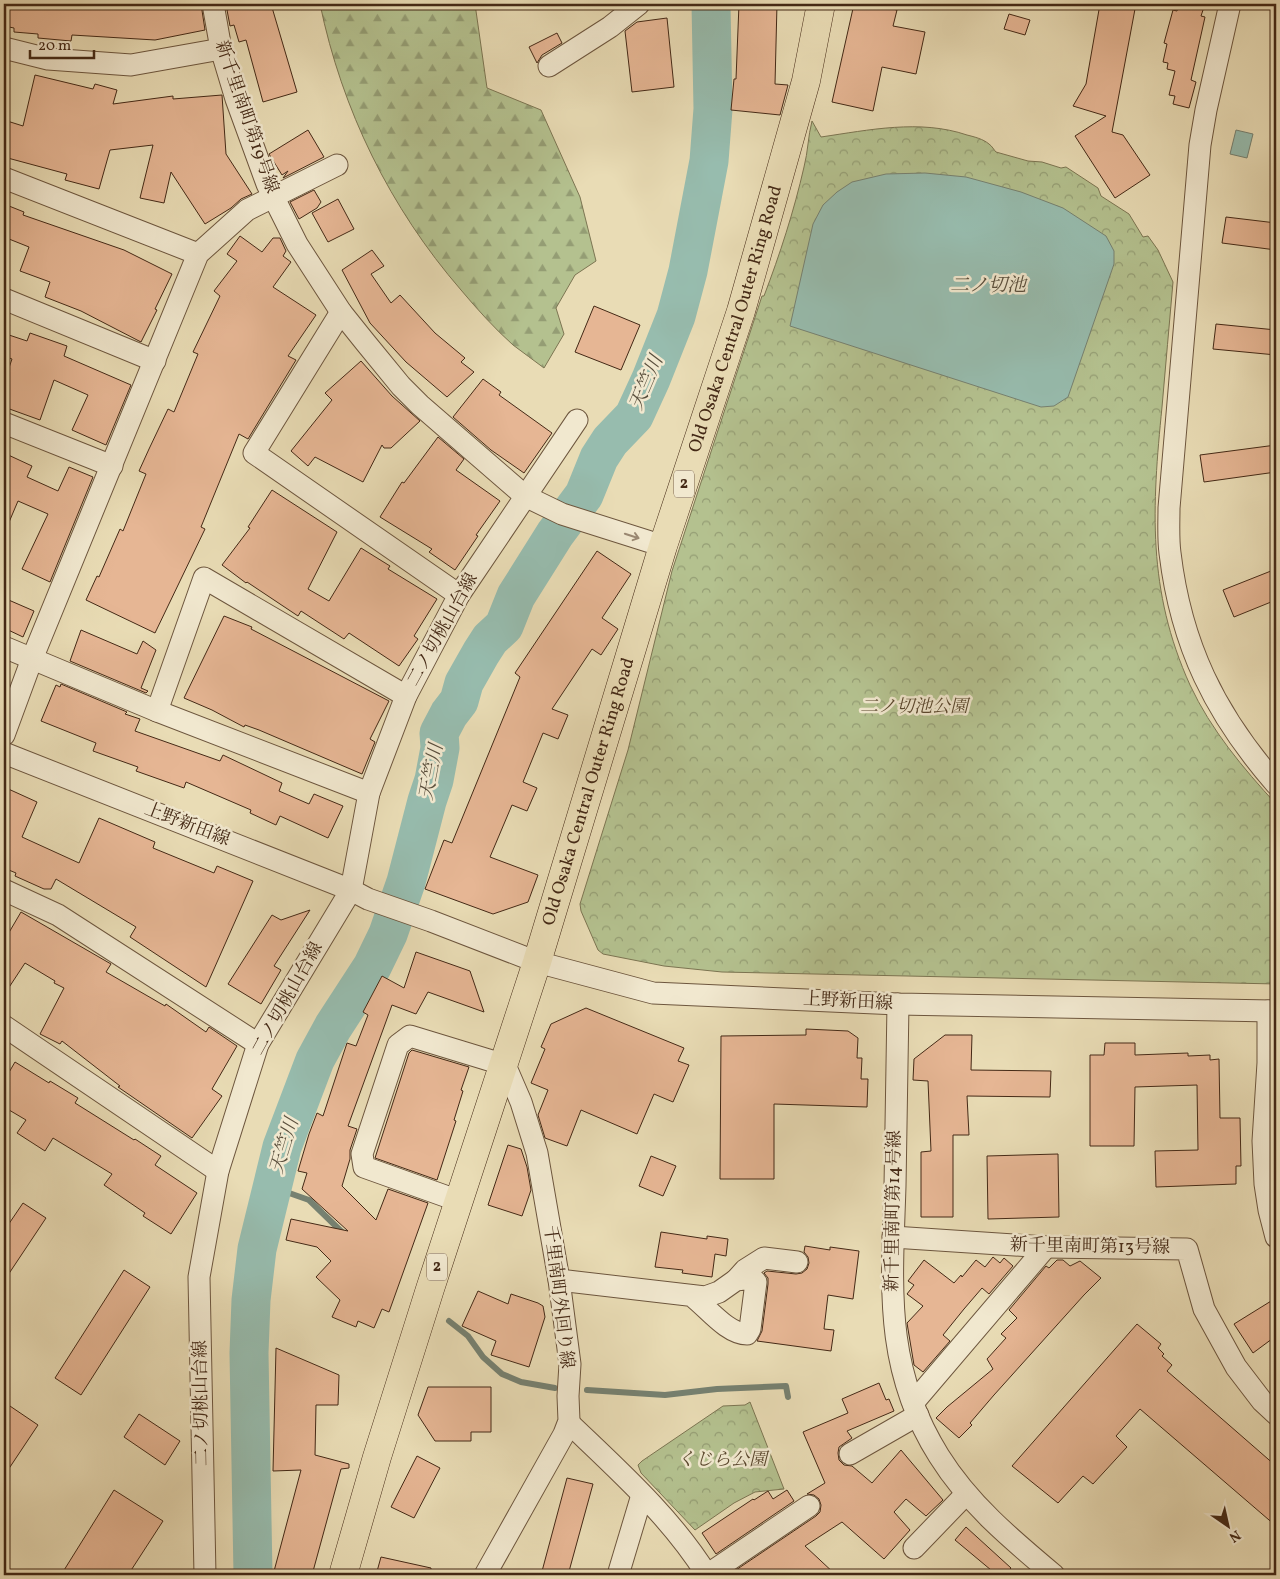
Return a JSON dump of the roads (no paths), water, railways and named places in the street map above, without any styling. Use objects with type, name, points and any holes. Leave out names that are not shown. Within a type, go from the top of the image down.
[{"type":"main road","name":"Old Osaka Central Outer Ring Road","points":[[344,1575],[380,1447],[538,962],[664,546],[741,311],[806,81],[821,4]]},
{"type":"street","name":"新千里南町第19号線","points":[[213,4],[220,49],[260,168],[297,244],[341,312],[401,386],[420,405],[525,496]]},
{"type":"street","points":[[549,66],[610,27],[639,4]]},
{"type":"street","points":[[1230,4],[1200,145],[1169,508],[1169,551],[1176,596],[1190,644],[1212,696],[1252,756],[1276,784]]},
{"type":"street","points":[[4,48],[48,59],[131,65],[220,49]]},
{"type":"street","points":[[4,735],[32,658],[198,254],[247,210],[337,165]]},
{"type":"street","points":[[4,178],[198,254]]},
{"type":"street","points":[[4,299],[155,361]]},
{"type":"street","points":[[341,312],[254,453],[459,595]]},
{"type":"street","name":"二ノ切桃山台線","points":[[206,1575],[199,1277],[218,1170],[258,1044],[360,895],[369,792],[406,696],[459,595],[577,420]]},
{"type":"street","points":[[4,423],[112,466]]},
{"type":"street","points":[[525,496],[562,514],[664,546]]},
{"type":"street","points":[[158,711],[204,578],[406,696]]},
{"type":"street","points":[[4,647],[158,711],[369,792]]},
{"type":"street","name":"上野新田線","points":[[4,753],[360,895],[538,962],[653,993],[898,1004],[1272,1011]]},
{"type":"street","points":[[4,890],[58,916],[258,1044]]},
{"type":"street","name":"新千里南町第14号線","points":[[898,1004],[892,1289],[896,1337],[902,1369],[915,1409],[939,1456],[966,1494],[988,1518],[1054,1575]]},
{"type":"street","points":[[1272,1011],[1268,1063],[1271,1088],[1263,1142],[1265,1184],[1276,1237]]},
{"type":"street","points":[[4,1026],[218,1170]]},
{"type":"street","points":[[459,1200],[364,1167],[362,1154],[398,1045],[410,1036],[504,1065]]},
{"type":"street","name":"千里南町外回り線","points":[[485,1575],[564,1434],[568,1423],[570,1360],[559,1280],[537,1153],[521,1102],[504,1065]]},
{"type":"street","name":"新千里南町第13号線","points":[[893,1237],[1046,1247],[1187,1249],[1204,1309],[1236,1367],[1262,1402],[1276,1414]]},
{"type":"street","points":[[850,1454],[915,1409],[1046,1247]]},
{"type":"street","points":[[559,1280],[692,1296],[712,1295],[736,1280],[745,1270],[764,1258],[797,1262]]},
{"type":"street","points":[[692,1296],[728,1327],[746,1334],[752,1324],[756,1282],[752,1278],[736,1280]]},
{"type":"street","points":[[568,1423],[642,1494],[680,1535],[707,1575],[809,1506]]},
{"type":"street","points":[[618,1575],[642,1494]]},
{"type":"street","points":[[914,1548],[966,1494]]},
{"type":"water","points":[[1236,130],[1253,134],[1247,158],[1230,154]]},
{"type":"water","name":"二ノ切池","points":[[925,173],[966,177],[1021,192],[1063,208],[1106,236],[1114,251],[1114,264],[1068,397],[1054,406],[1041,407],[790,326],[813,224],[823,205],[852,182],[886,174]]},
{"type":"waterway","name":"天竺川","points":[[253,1575],[249,1353],[251,1300],[257,1249],[282,1147],[315,1060],[333,1027],[372,967],[388,934],[406,882],[434,780],[440,748],[439,733],[449,714],[459,701],[464,683],[481,653],[490,639],[504,626],[516,596],[555,534],[584,495],[599,458],[610,441],[634,416],[676,316],[688,271],[709,161],[713,109],[711,4]]},
{"type":"waterway","points":[[272,1187],[309,1200],[345,1235]]},
{"type":"waterway","points":[[449,1321],[468,1336],[483,1357],[502,1374],[521,1382],[555,1388]]},
{"type":"waterway","points":[[587,1390],[665,1395],[717,1389],[786,1386],[788,1397]]},
{"type":"park label","name":"二ノ切池公園","points":[[914,707]]},
{"type":"park label","name":"くじら公園","points":[[722,1460]]}]
